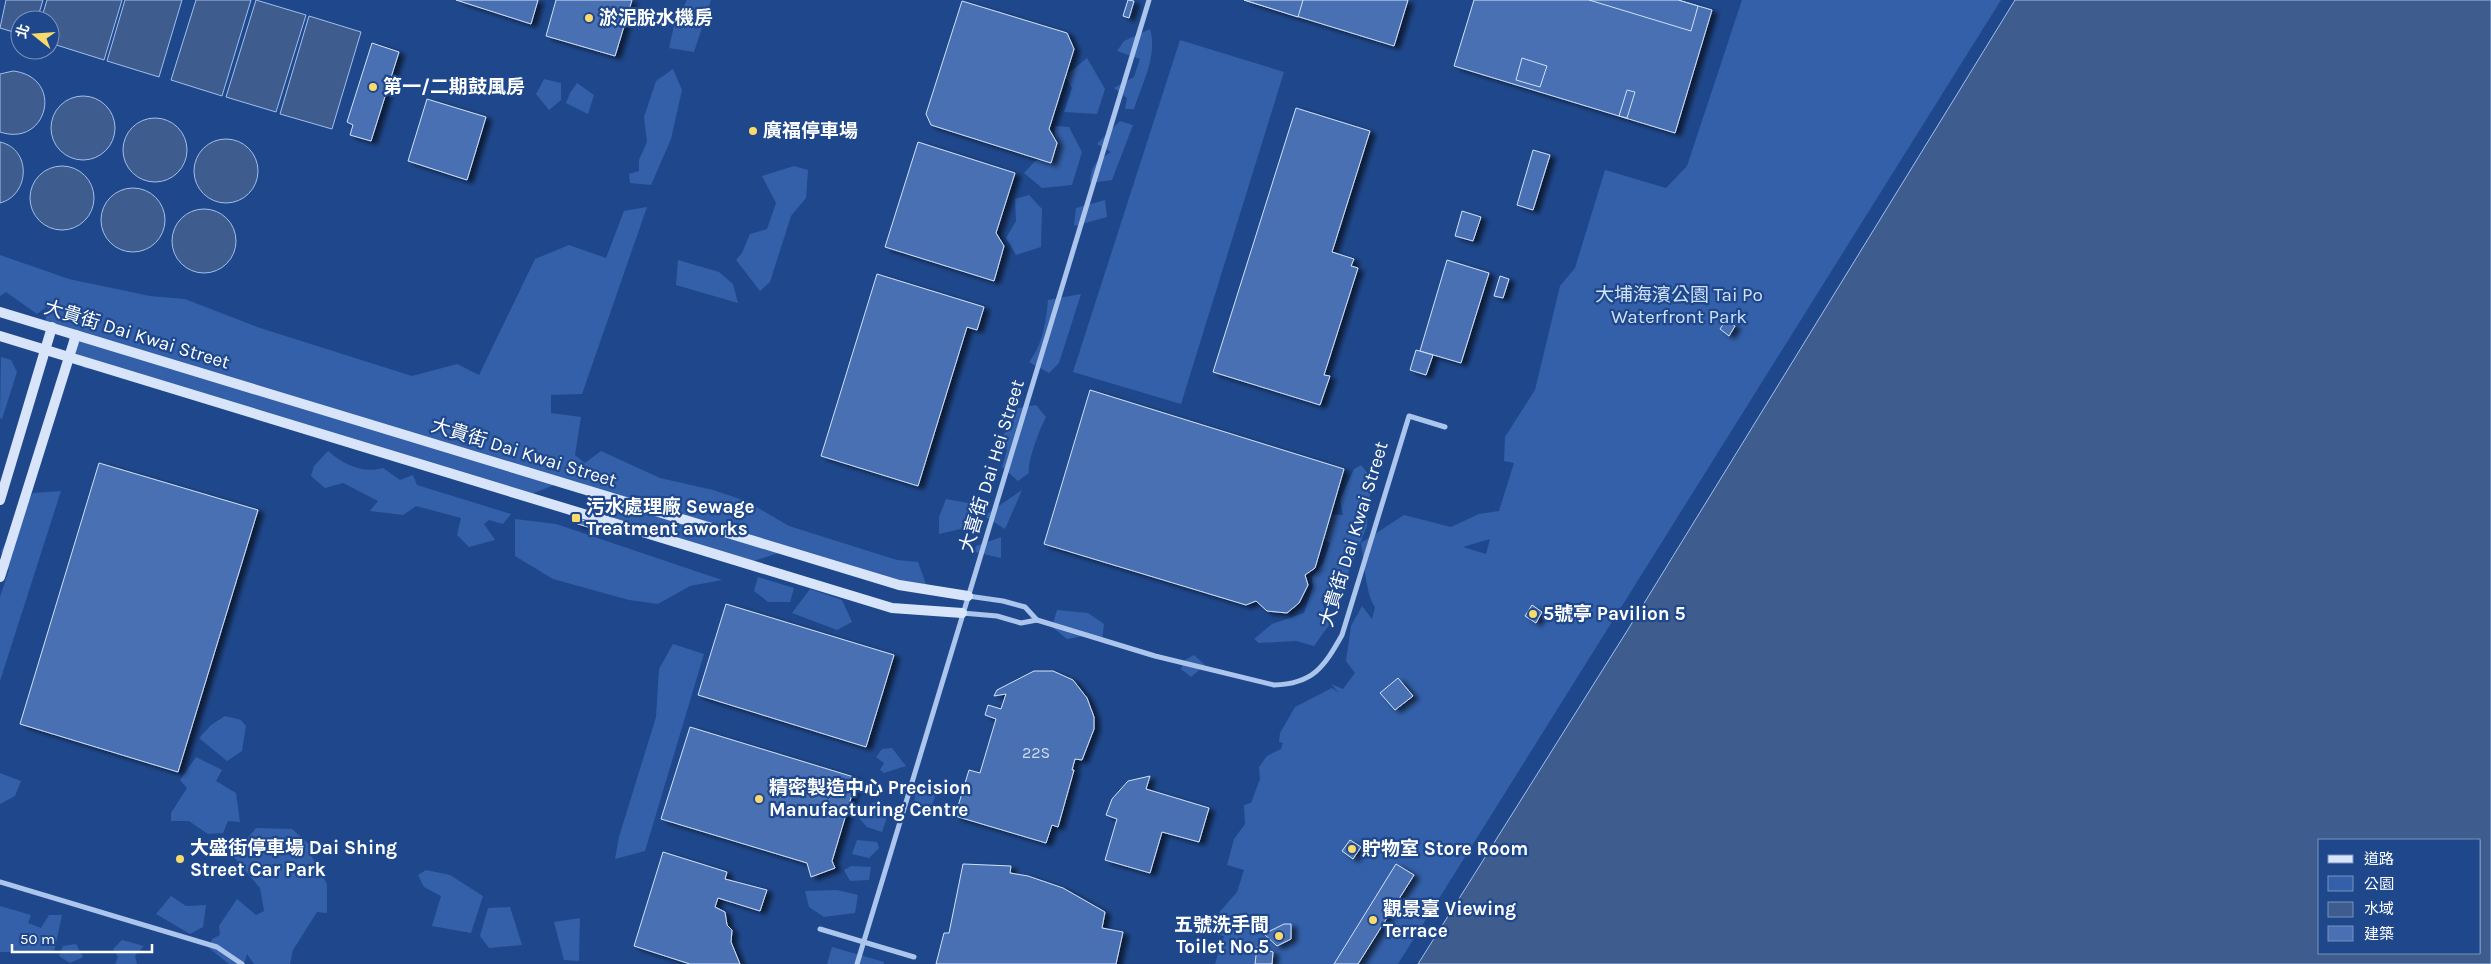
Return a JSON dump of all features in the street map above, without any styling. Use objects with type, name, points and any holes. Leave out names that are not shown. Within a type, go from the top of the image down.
[{"type":"street","name":"大喜街 Dai Hei Street","points":[[857,964],[1149,0]]},
{"type":"street","name":"大貴街 Dai Kwai Street","points":[[0,312],[898,585],[1003,600],[1026,607],[1037,620]]},
{"type":"street","points":[[0,500],[52,328]]},
{"type":"street","points":[[0,577],[76,335]]},
{"type":"street","name":"大貴街 Dai Kwai Street","points":[[0,336],[892,608],[996,616],[1021,623],[1037,620],[1155,656],[1274,685],[1294,684],[1307,678],[1326,662],[1342,635],[1409,416],[1445,427]]},
{"type":"street","points":[[0,882],[217,947],[242,964]]},
{"type":"street","points":[[820,929],[914,957]]},
{"type":"green space","points":[[687,0],[711,0],[694,52],[669,48],[674,26]]},
{"type":"green space","name":"大埔海濱公園 Tai Po Waterfront Park","points":[[1742,0],[2001,0],[1398,964],[1215,964],[1224,936],[1216,934],[1216,916],[1237,892],[1244,870],[1227,865],[1234,839],[1245,824],[1244,805],[1251,803],[1260,779],[1259,767],[1267,756],[1281,749],[1283,743],[1279,742],[1280,733],[1295,707],[1332,688],[1339,693],[1331,684],[1343,689],[1355,673],[1346,661],[1351,626],[1362,606],[1372,619],[1375,607],[1367,586],[1361,543],[1404,515],[1451,527],[1479,514],[1499,511],[1514,463],[1504,461],[1505,437],[1535,390],[1560,286],[1575,268],[1605,170],[1666,188],[1687,166]],"holes":[[[1490,539],[1486,554],[1463,547]]]},
{"type":"green space","points":[[1150,29],[1152,49],[1148,69],[1134,109],[1125,109],[1127,98],[1114,88],[1134,77],[1140,59],[1117,51],[1124,41]]},
{"type":"green space","points":[[1180,40],[1284,72],[1181,404],[1073,372]]},
{"type":"green space","points":[[1087,58],[1105,89],[1097,114],[1064,112],[1072,88],[1065,76]]},
{"type":"green space","points":[[673,69],[682,90],[671,139],[651,185],[630,183],[629,174],[639,171],[639,160],[647,142],[644,117],[656,81]]},
{"type":"green space","points":[[544,79],[561,83],[561,100],[549,110],[536,94]]},
{"type":"green space","points":[[577,83],[594,95],[588,114],[566,103]]},
{"type":"green space","points":[[1120,121],[1133,125],[1112,180],[1090,183],[1095,164],[1111,152],[1097,144]]},
{"type":"green space","points":[[1055,126],[1069,127],[1082,152],[1072,185],[1042,188],[1024,173],[1035,161],[1053,155]]},
{"type":"green space","points":[[794,166],[808,170],[806,198],[791,216],[770,282],[760,291],[736,260],[742,253],[750,234],[767,229],[776,203],[762,176]]},
{"type":"green space","points":[[1029,195],[1042,209],[1041,247],[1016,255],[1006,238],[1016,221],[1015,199]]},
{"type":"green space","points":[[1105,200],[1107,217],[1074,226],[1076,208]]},
{"type":"green space","points":[[647,207],[582,394],[551,395],[551,413],[581,417],[575,455],[585,463],[601,451],[660,478],[713,490],[746,501],[789,526],[897,560],[918,562],[927,587],[782,552],[750,562],[607,520],[584,485],[564,481],[521,498],[122,373],[84,368],[67,336],[44,329],[48,306],[37,314],[6,292],[0,296],[0,255],[69,279],[150,296],[185,299],[260,328],[412,376],[457,364],[479,375],[535,259],[569,245],[606,258],[624,211]]},
{"type":"green space","points":[[678,260],[719,272],[733,284],[738,303],[676,285]]},
{"type":"green space","points":[[1081,294],[1059,363],[1049,373],[1029,362],[1041,340],[1048,300]]},
{"type":"green space","points":[[1,357],[11,360],[17,372],[2,419],[0,418]]},
{"type":"green space","points":[[1036,405],[1046,417],[1032,453],[1029,473],[1018,481],[1002,467],[1007,450],[1001,437],[1014,423],[1010,410]]},
{"type":"green space","points":[[328,451],[353,467],[368,470],[383,468],[400,480],[413,475],[417,485],[511,514],[503,524],[489,520],[484,524],[495,540],[469,547],[457,535],[461,518],[416,506],[403,515],[370,511],[378,501],[343,483],[325,488],[311,476],[314,466]]},
{"type":"green space","points":[[1361,465],[1373,480],[1367,510],[1367,526],[1340,593],[1321,598],[1329,625],[1314,646],[1296,641],[1259,643],[1254,639],[1272,624],[1304,613],[1313,586],[1312,577],[1323,563],[1330,543],[1318,535],[1325,514],[1343,515],[1340,499],[1354,469]]},
{"type":"green space","points":[[1022,490],[1005,529],[984,516]]},
{"type":"green space","points":[[61,491],[0,681],[0,597],[9,570],[1,551],[33,493]]},
{"type":"green space","points":[[946,499],[974,504],[969,527],[939,534],[939,517]]},
{"type":"green space","points":[[515,519],[556,524],[722,580],[690,586],[658,604],[629,600],[553,579],[515,556]]},
{"type":"green space","points":[[1001,537],[1001,558],[975,552],[976,546]]},
{"type":"green space","points":[[758,577],[794,588],[790,602],[768,602],[754,591]]},
{"type":"green space","points":[[810,589],[842,600],[852,622],[837,630],[792,613]]},
{"type":"green space","points":[[1057,610],[1088,613],[1104,624],[1102,641],[1084,636],[1067,639],[1052,627]]},
{"type":"green space","points":[[673,644],[704,654],[645,851],[615,859],[619,837],[656,717],[659,669]]},
{"type":"green space","points":[[1194,655],[1205,665],[1191,677],[1181,669],[1185,660]]},
{"type":"green space","points":[[225,716],[241,720],[246,726],[242,751],[227,761],[199,738],[211,725]]},
{"type":"green space","points":[[892,748],[906,766],[884,773],[880,770],[884,763],[876,757],[882,749]]},
{"type":"green space","points":[[196,757],[222,770],[216,781],[236,793],[240,822],[228,821],[223,833],[208,834],[189,821],[171,821],[171,813],[187,788],[180,780]]},
{"type":"green space","points":[[0,773],[21,781],[15,796],[0,804]]},
{"type":"green space","points":[[921,783],[936,793],[932,805],[914,804],[916,787]]},
{"type":"green space","points":[[875,802],[890,808],[882,832],[867,827],[857,816],[866,806]]},
{"type":"green space","points":[[256,828],[292,829],[310,845],[309,852],[327,884],[327,913],[317,912],[293,950],[290,964],[254,964],[247,954],[244,964],[229,964],[209,948],[212,939],[220,935],[219,926],[237,899],[256,915],[264,911],[260,888],[233,856]]},
{"type":"green space","points":[[857,840],[877,842],[879,848],[869,858],[852,854]]},
{"type":"green space","points":[[851,866],[871,867],[869,880],[850,881],[844,870]]},
{"type":"green space","points":[[426,870],[450,875],[483,896],[471,933],[432,926],[441,896],[424,887],[418,875]]},
{"type":"green space","points":[[837,890],[858,895],[855,913],[824,917],[809,907],[805,891]]},
{"type":"green space","points":[[171,896],[186,906],[206,905],[203,927],[190,934],[156,914]]},
{"type":"green space","points":[[0,906],[31,915],[28,923],[41,928],[49,915],[62,915],[54,952],[0,952]]},
{"type":"green space","points":[[510,907],[522,945],[489,948],[480,936],[488,908]]},
{"type":"green space","points":[[580,918],[579,961],[564,960],[554,922]]},
{"type":"green space","points":[[122,940],[144,946],[135,956],[137,964],[115,964],[118,957],[113,949]]},
{"type":"green space","points":[[76,944],[83,957],[70,963],[59,956],[63,946]]},
{"type":"green space","points":[[832,947],[884,962],[884,964],[827,964]]},
{"type":"water","points":[[6,0],[43,0],[40,10],[10,10],[10,31],[0,28]]},
{"type":"water","points":[[47,0],[122,0],[104,60],[60,46],[60,10],[44,10]]},
{"type":"water","points":[[125,0],[182,0],[159,77],[107,61]]},
{"type":"water","points":[[196,0],[251,0],[222,96],[171,80]]},
{"type":"water","points":[[256,0],[306,15],[276,112],[226,97]]},
{"type":"water","points":[[2015,0],[2491,0],[2491,964],[1418,964],[1627,631]]},
{"type":"water","points":[[309,16],[361,32],[332,129],[280,114]]},
{"type":"water","points":[[13,71],[29,76],[40,85],[44,97],[44,110],[39,121],[30,130],[16,134],[0,132],[0,74]]},
{"type":"water","points":[[83,96],[95,98],[106,105],[113,116],[115,128],[113,140],[106,151],[95,158],[83,160],[71,158],[60,151],[53,140],[51,128],[53,116],[60,105],[71,98]]},
{"type":"water","points":[[155,118],[167,120],[178,127],[185,138],[187,150],[185,162],[178,173],[167,180],[155,182],[143,180],[132,173],[125,162],[123,150],[125,138],[132,127],[143,120]]},
{"type":"water","points":[[226,139],[238,141],[249,148],[256,159],[258,171],[256,183],[249,194],[238,201],[226,203],[214,201],[203,194],[196,183],[194,171],[196,159],[203,148],[214,141]]},
{"type":"water","points":[[0,142],[10,146],[18,153],[22,162],[23,172],[22,182],[17,191],[10,198],[0,203]]},
{"type":"water","points":[[62,166],[74,169],[85,175],[91,186],[94,198],[91,210],[85,221],[74,227],[62,230],[50,227],[39,221],[33,210],[30,198],[33,186],[39,175],[50,169]]},
{"type":"water","points":[[133,188],[151,194],[159,202],[165,220],[159,238],[151,246],[133,252],[115,246],[107,238],[101,220],[107,202],[115,194]]},
{"type":"water","points":[[204,209],[222,214],[227,218],[231,223],[236,241],[231,259],[227,264],[222,268],[204,273],[186,268],[181,264],[177,259],[172,241],[177,223],[181,218],[186,214]]},
{"type":"building","points":[[456,0],[538,0],[531,24]]},
{"type":"building","name":"淤泥脫水機房","points":[[556,0],[632,0],[615,56],[546,36]]},
{"type":"building","points":[[1128,0],[1134,1],[1129,18],[1123,16]]},
{"type":"building","points":[[1244,0],[1408,0],[1394,46]]},
{"type":"building","points":[[1244,0],[1303,0],[1298,17]]},
{"type":"building","points":[[1474,0],[1678,0],[1712,10],[1675,133],[1454,66]]},
{"type":"building","points":[[1589,0],[1678,0],[1698,6],[1691,31]]},
{"type":"building","points":[[962,1],[1067,33],[1074,49],[1049,129],[1057,143],[1051,163],[931,125],[926,114]]},
{"type":"building","name":"第一/二期鼓風房","points":[[372,43],[399,52],[371,141],[350,135],[353,125],[347,122]]},
{"type":"building","points":[[1522,58],[1547,66],[1540,87],[1516,80]]},
{"type":"building","points":[[1627,90],[1635,92],[1627,118],[1619,116]]},
{"type":"building","points":[[427,99],[486,117],[467,180],[408,161]]},
{"type":"building","points":[[1296,108],[1370,131],[1332,252],[1354,259],[1351,266],[1358,268],[1324,375],[1330,376],[1320,405],[1213,372]]},
{"type":"building","points":[[918,142],[1015,173],[996,233],[1004,246],[994,281],[885,247]]},
{"type":"building","points":[[1533,150],[1550,155],[1533,210],[1517,205]]},
{"type":"building","points":[[1462,211],[1481,217],[1473,241],[1455,236]]},
{"type":"building","points":[[1447,260],[1489,273],[1461,363],[1420,351]]},
{"type":"building","points":[[877,274],[984,307],[977,330],[967,327],[918,486],[821,456]]},
{"type":"building","points":[[1500,276],[1509,279],[1503,298],[1494,296]]},
{"type":"building","points":[[1726,320],[1735,326],[1729,336],[1720,329]]},
{"type":"building","points":[[1416,350],[1433,355],[1426,375],[1410,370]]},
{"type":"building","points":[[1090,390],[1344,469],[1315,568],[1305,575],[1308,585],[1299,603],[1287,613],[1267,611],[1256,601],[1246,605],[1044,544]]},
{"type":"building","points":[[99,463],[258,510],[178,772],[20,724]]},
{"type":"building","points":[[576,518],[592,523],[591,528],[575,523]]},
{"type":"building","points":[[726,604],[894,655],[866,747],[698,695]]},
{"type":"building","name":"5號亭 Pavilion 5","points":[[1532,605],[1542,612],[1536,623],[1525,616]]},
{"type":"building","points":[[1034,671],[1053,671],[1073,680],[1087,698],[1094,717],[1094,729],[1082,760],[1075,759],[1072,770],[1074,770],[1058,827],[1052,825],[1046,843],[955,816],[969,770],[980,773],[996,719],[985,715],[988,705],[1001,709],[1006,694],[994,696],[997,690]]},
{"type":"building","points":[[1398,678],[1413,696],[1395,710],[1380,693]]},
{"type":"building","name":"精密製造中心 Precision Manufacturing Centre","points":[[690,727],[857,778],[832,861],[835,868],[811,877],[807,863],[661,819]]},
{"type":"building","points":[[1150,776],[1146,789],[1209,808],[1199,842],[1162,832],[1150,873],[1105,860],[1117,819],[1106,815],[1112,799],[1128,781]]},
{"type":"building","name":"貯物室 Store Room","points":[[1350,840],[1361,847],[1353,859],[1342,851]]},
{"type":"building","points":[[663,852],[727,872],[725,879],[767,890],[760,911],[718,898],[715,907],[725,912],[727,925],[732,930],[731,942],[740,964],[690,964],[634,946]]},
{"type":"building","points":[[963,864],[1011,866],[1010,873],[1028,876],[1063,888],[1105,912],[1102,928],[1123,932],[1116,964],[936,964],[944,933],[949,933]]},
{"type":"building","name":"觀景臺 Viewing Terrace","points":[[1396,864],[1414,875],[1358,964],[1334,964]]},
{"type":"building","name":"五號洗手間 Toilet No.5","points":[[1284,924],[1291,924],[1291,939],[1277,946],[1264,934]]},
{"type":"building","name":"五號洗手間 Toilet No.5","points":[[1257,947],[1273,952],[1272,964],[1255,964]]},
{"type":"place","name":"淤泥脫水機房","points":[[589,18]]},
{"type":"place","name":"第一/二期鼓風房","points":[[373,87]]},
{"type":"place","name":"廣福停車場","points":[[753,131]]},
{"type":"place","name":"污水處理廠 Sewage Treatment aworks","points":[[576,518]]},
{"type":"place","name":"5號亭 Pavilion 5","points":[[1533,614]]},
{"type":"place","name":"精密製造中心 Precision Manufacturing Centre","points":[[759,799]]},
{"type":"place","name":"貯物室 Store Room","points":[[1352,849]]},
{"type":"place","name":"大盛街停車場 Dai Shing Street Car Park","points":[[180,859]]},
{"type":"place","name":"觀景臺 Viewing Terrace","points":[[1373,920]]},
{"type":"place","name":"五號洗手間 Toilet No.5","points":[[1279,936]]}]
